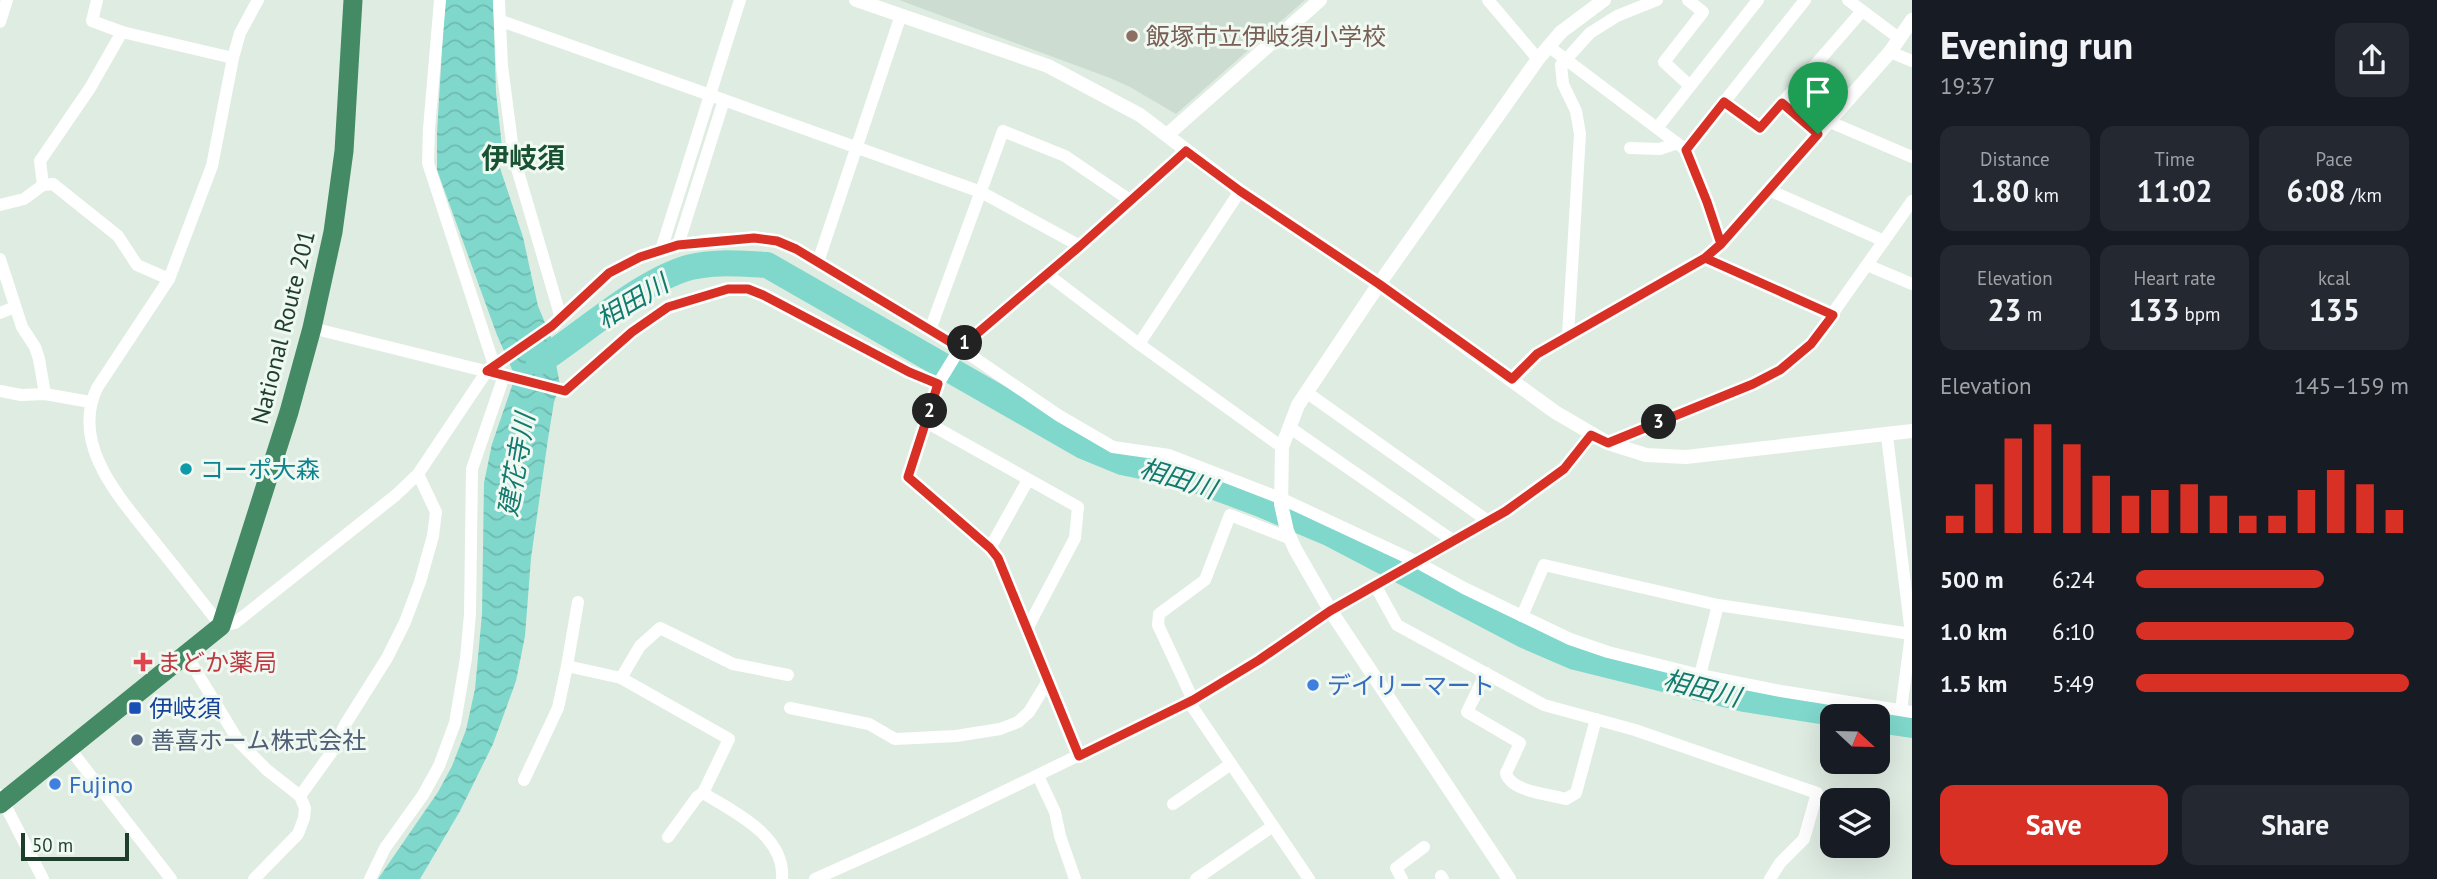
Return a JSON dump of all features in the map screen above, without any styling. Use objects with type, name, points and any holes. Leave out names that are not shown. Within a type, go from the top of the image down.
[{"type":"highway","name":"National Route 201","points":[[222,626],[289,412],[312,328],[332,232],[344,151],[353,0]]},
{"type":"highway","points":[[1,800],[70,749],[222,626]]},
{"type":"street","points":[[0,22],[7,0]]},
{"type":"street","points":[[97,0],[92,21],[122,32],[233,58]]},
{"type":"street","points":[[258,0],[240,33],[212,166],[169,279],[90,402],[92,444],[108,483],[222,626],[235,623],[396,495],[418,474],[493,366],[556,322],[609,273],[640,257],[678,245],[754,238],[777,241],[818,262],[960,348],[1058,415],[1113,447],[1170,456],[1280,501],[1570,639],[1608,652],[1700,675],[1907,711],[1911,634],[1886,436]]},
{"type":"street","points":[[440,0],[428,163],[493,366]]},
{"type":"street","points":[[499,0],[502,66],[514,158],[556,322]]},
{"type":"street","points":[[661,250],[740,0]]},
{"type":"street","points":[[856,0],[1048,66],[1129,108],[1240,191],[1379,284],[1555,412],[1608,443],[1646,455],[1686,457],[1912,431]]},
{"type":"street","points":[[1167,135],[1320,0]]},
{"type":"street","points":[[1489,0],[1538,59]]},
{"type":"street","points":[[1509,879],[1330,611],[1289,535],[1280,501],[1282,447],[1298,405],[1306,392],[1538,59],[1574,21],[1604,0]]},
{"type":"street","points":[[1568,336],[1580,134],[1576,111],[1563,84],[1561,65],[1590,33],[1617,16],[1657,0]]},
{"type":"street","points":[[1688,0],[1703,12],[1664,61],[1690,86]]},
{"type":"street","points":[[1657,128],[1758,0]]},
{"type":"street","points":[[1630,148],[1681,147],[1724,102],[1805,0]]},
{"type":"street","points":[[1848,0],[1899,40]]},
{"type":"street","points":[[1724,102],[1760,128],[1862,11]]},
{"type":"street","points":[[818,262],[901,16]]},
{"type":"street","points":[[1512,379],[1537,354],[1705,258],[1721,244],[1891,52],[1912,20]]},
{"type":"street","points":[[501,21],[981,192],[1080,246]]},
{"type":"street","points":[[43,185],[40,161],[90,88],[122,32]]},
{"type":"street","points":[[1548,46],[1681,147],[1707,202],[1721,244]]},
{"type":"street","points":[[1891,52],[1912,61]]},
{"type":"street","points":[[678,245],[724,100]]},
{"type":"street","points":[[1782,103],[1818,134]]},
{"type":"street","points":[[1830,122],[1912,157]]},
{"type":"street","points":[[930,330],[1003,131],[1065,156],[1131,201]]},
{"type":"street","points":[[1079,756],[998,558],[908,477],[938,384],[960,348],[1186,151]]},
{"type":"street","points":[[0,205],[24,199],[43,185],[53,184],[118,236],[137,265],[169,279]]},
{"type":"street","points":[[1769,190],[1884,241]]},
{"type":"street","points":[[1139,344],[1240,191]]},
{"type":"street","points":[[1608,443],[1753,384],[1780,370],[1811,344],[1884,241],[1907,217],[1912,201]]},
{"type":"street","points":[[1705,258],[1833,315]]},
{"type":"street","points":[[0,259],[22,327],[35,347],[45,394]]},
{"type":"street","points":[[1867,265],[1912,284]]},
{"type":"street","points":[[1047,274],[1282,447]]},
{"type":"street","points":[[312,328],[493,366],[507,376],[565,391],[632,332],[668,307],[728,289],[748,289],[909,372],[938,384]]},
{"type":"street","points":[[0,313],[15,307]]},
{"type":"street","points":[[370,879],[385,848],[423,795],[439,766],[455,723],[470,614],[472,469],[507,376]]},
{"type":"street","points":[[0,391],[21,395],[45,394],[90,402]]},
{"type":"street","points":[[1306,392],[1489,521]]},
{"type":"street","points":[[926,422],[1078,507],[1075,538],[1027,629]]},
{"type":"street","points":[[1289,427],[1452,540]]},
{"type":"street","points":[[815,879],[1038,776],[1191,701],[1259,660],[1330,611],[1506,511],[1564,469],[1591,435]]},
{"type":"street","points":[[300,796],[331,753],[346,723],[387,658],[405,622],[420,582],[433,536],[436,512],[418,474]]},
{"type":"street","points":[[990,548],[1028,480]]},
{"type":"street","points":[[1289,535],[1230,515],[1205,580],[1159,614],[1158,625],[1191,701],[1309,879]]},
{"type":"street","points":[[1522,616],[1544,565],[1718,605],[1911,634]]},
{"type":"street","points":[[1375,585],[1397,625],[1544,705],[1596,719],[1817,793],[1804,839],[1780,863],[1770,879]]},
{"type":"street","points":[[524,780],[558,708],[578,602]]},
{"type":"street","points":[[1700,675],[1718,605]]},
{"type":"street","points":[[621,678],[640,646],[660,628],[733,664],[788,675]]},
{"type":"street","points":[[187,656],[239,742],[267,770],[300,796],[305,807],[302,827],[298,834],[254,879]]},
{"type":"street","points":[[567,666],[621,678],[729,739],[704,793],[697,797],[668,837]]},
{"type":"street","points":[[1486,673],[1467,712],[1520,743],[1506,773],[1511,782],[1522,788],[1566,799],[1576,793],[1596,719]]},
{"type":"street","points":[[790,708],[869,724],[895,739],[956,736],[1000,729],[1018,722],[1029,712],[1048,681]]},
{"type":"street","points":[[70,749],[171,879]]},
{"type":"street","points":[[1173,804],[1231,764]]},
{"type":"street","points":[[1038,776],[1055,812],[1075,879]]},
{"type":"street","points":[[704,793],[752,824],[772,844],[778,854],[782,879]]},
{"type":"street","points":[[1,800],[43,879]]},
{"type":"street","points":[[1196,879],[1273,826]]},
{"type":"street","points":[[1402,879],[1396,868],[1424,847]]},
{"type":"shaded area","name":"飯塚市立伊岐須小学校","points":[[899,0],[1305,0],[1176,114],[1110,78]]},
{"type":"water","name":"建花寺川","points":[[445,0],[493,0],[496,92],[502,147],[500,168],[523,237],[538,306],[551,337],[560,385],[554,402],[531,558],[525,636],[516,681],[493,744],[460,811],[420,879],[378,879],[438,792],[466,730],[475,689],[482,614],[484,483],[492,444],[514,374],[497,335],[437,170]]},
{"type":"waterway","name":"相田川","points":[[539,362],[633,295],[672,274],[709,264],[767,265],[1083,446],[1122,462],[1180,474],[1329,533],[1524,635],[1575,657],[1744,699],[1820,711]]},
{"type":"waterway","name":"相田川","points":[[1890,722],[1912,725]]},
{"type":"place","name":"飯塚市立伊岐須小学校","points":[[1132,36]]},
{"type":"place","name":"コーポ大森","points":[[186,469]]},
{"type":"place","name":"まどか薬局","points":[[143,662]]},
{"type":"place","name":"デイリーマート","points":[[1313,685]]},
{"type":"place","name":"伊岐須","points":[[135,708]]},
{"type":"place","name":"善喜ホーム株式会社","points":[[137,740]]},
{"type":"place","name":"Fujino","points":[[55,784]]},
{"type":"district","name":"伊岐須","points":[[523,157]]},
{"type":"route","points":[[1818,134],[1721,244],[1705,258],[1537,354],[1512,379],[1186,151],[960,348],[796,249],[777,241],[754,238],[710,240],[678,245],[640,257],[609,273],[552,326],[487,371],[565,391],[632,332],[668,307],[728,289],[748,289],[909,372],[938,384],[908,477],[998,558],[1079,756],[1193,700],[1259,660],[1330,611],[1506,511],[1564,469],[1591,435],[1608,443],[1753,384],[1780,370],[1811,344],[1833,315],[1705,258],[1721,244],[1686,150],[1724,102],[1760,128],[1782,103],[1818,134]]}]
